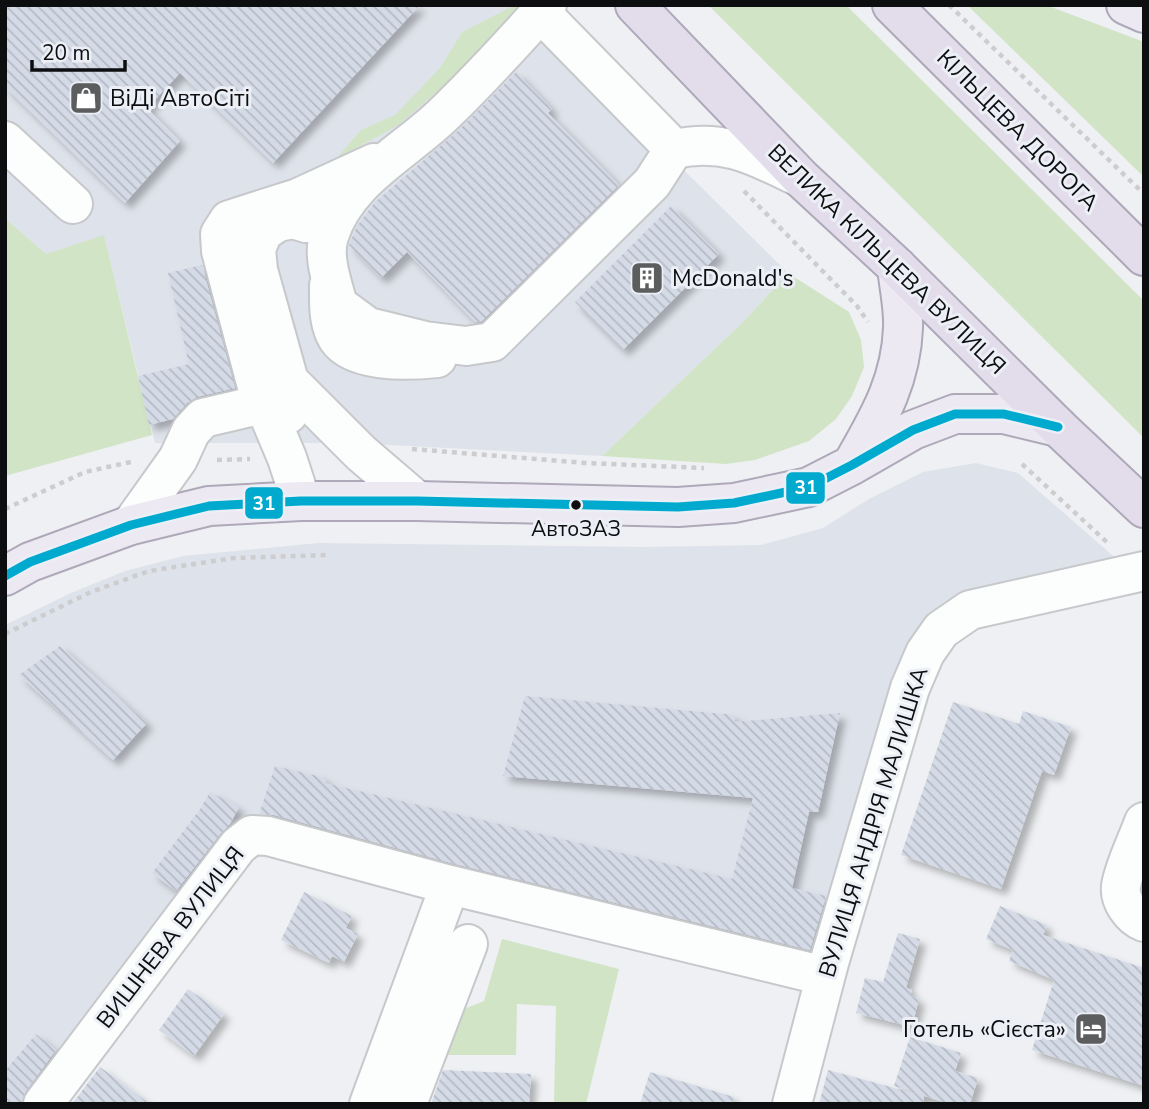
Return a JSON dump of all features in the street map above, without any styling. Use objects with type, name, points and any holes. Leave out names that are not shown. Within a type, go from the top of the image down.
[{"type":"highway","name":"ВЕЛИКА КІЛЬЦЕВА ВУЛИЦЯ","points":[[635,5],[802,178],[1144,508]]},
{"type":"highway","name":"КІЛЬЦЕВА ДОРОГА","points":[[892,5],[1144,256]]},
{"type":"main road","points":[[1126,5],[1144,13]]},
{"type":"main road","points":[[852,466],[889,398],[898,368],[904,326],[897,267]]},
{"type":"main road","points":[[5,576],[30,562],[131,525],[209,506],[301,501],[678,507],[734,503],[809,487],[852,466],[913,430],[955,414],[1004,414],[1058,427]]},
{"type":"street","points":[[328,250],[342,209],[359,184],[443,115],[544,9],[674,149]]},
{"type":"street","points":[[5,141],[73,204]]},
{"type":"street","points":[[301,501],[287,458],[260,398],[221,251],[220,234],[229,220],[298,198],[411,143]]},
{"type":"street","points":[[344,441],[289,381],[257,270],[256,249],[263,232],[278,222],[293,219],[308,224],[328,250],[338,305],[368,327],[439,343],[466,346],[492,342],[652,183],[674,149],[698,144],[750,153],[802,178]]},
{"type":"street","points":[[131,525],[178,459],[183,427],[200,404],[281,395],[344,441],[417,501]]},
{"type":"street","name":"ВУЛИЦЯ АНДРІЯ МАЛИШКА","points":[[793,1104],[825,976],[910,688],[925,653],[941,630],[970,610],[1130,561]]},
{"type":"street","points":[[1144,822],[1120,888],[1125,905],[1138,920],[1144,922]]},
{"type":"street","name":"ВИШНЕВА ВУЛИЦЯ","points":[[43,1104],[238,846],[252,835],[268,835],[450,885]]},
{"type":"street","points":[[388,1103],[450,885],[825,976]]},
{"type":"street","points":[[388,1103],[468,944]]},
{"type":"path","points":[[950,5],[1144,194]]},
{"type":"path","points":[[735,182],[857,306],[869,323],[871,333]]},
{"type":"path","points":[[344,441],[586,463],[707,468]]},
{"type":"path","points":[[5,509],[85,472],[154,456],[178,459],[287,458]]},
{"type":"path","points":[[1021,464],[1130,561]]},
{"type":"path","points":[[5,634],[91,592],[149,571],[234,558],[328,555]]},
{"type":"shaded area","points":[[5,5],[534,5],[526,14],[788,273],[743,322],[602,456],[350,443],[155,443],[104,236],[46,254],[5,218]]},
{"type":"shaded area","points":[[976,463],[1018,473],[1127,568],[910,648],[889,689],[878,724],[816,964],[233,819],[224,836],[22,1104],[5,1104],[5,625],[125,571],[183,556],[318,543],[643,547],[761,545],[823,528],[869,499],[923,472]]},
{"type":"green space","points":[[515,5],[525,5],[507,31],[397,126],[336,159],[361,130],[395,115],[440,68],[462,32]]},
{"type":"green space","points":[[708,5],[846,5],[1144,301],[1144,438]]},
{"type":"green space","points":[[967,5],[1046,5],[1144,42],[1144,177]]},
{"type":"green space","points":[[5,218],[46,254],[104,235],[152,435],[5,476]]},
{"type":"green space","points":[[788,273],[849,312],[861,340],[864,367],[852,396],[836,419],[809,441],[755,460],[726,464],[602,456],[743,322]]},
{"type":"green space","points":[[502,939],[619,969],[586,1104],[554,1104],[556,1006],[517,1004],[516,1055],[444,1055],[459,1011],[484,1001]]},
{"type":"building","name":"ВіДі АвтоСіті","points":[[5,5],[420,5],[273,163],[180,73],[147,108],[180,141],[125,203],[5,87]]},
{"type":"building","points":[[516,72],[552,109],[548,113],[619,185],[482,321],[475,322],[407,252],[381,278],[349,245],[357,226],[375,202],[459,130]]},
{"type":"building","name":"McDonald's","points":[[671,206],[719,254],[623,350],[575,302]]},
{"type":"building","points":[[202,265],[235,388],[197,397],[187,403],[173,419],[149,425],[138,376],[189,364],[168,273]]},
{"type":"building","points":[[60,646],[147,723],[113,760],[19,675]]},
{"type":"building","points":[[525,696],[735,715],[734,722],[840,713],[818,812],[809,812],[792,888],[826,896],[810,950],[455,864],[274,815],[259,814],[275,766],[326,778],[325,783],[732,879],[753,798],[503,776]]},
{"type":"building","points":[[953,702],[1019,724],[1023,711],[1071,727],[1054,775],[1042,771],[1001,889],[901,855]]},
{"type":"building","points":[[210,792],[239,807],[230,824],[176,891],[152,873]]},
{"type":"building","points":[[304,892],[352,916],[346,928],[358,934],[344,962],[332,956],[329,963],[281,940]]},
{"type":"building","points":[[1000,906],[1047,925],[1043,935],[1144,968],[1144,1086],[1032,1050],[1054,980],[1009,961],[1013,950],[986,939]]},
{"type":"building","points":[[898,933],[920,939],[906,988],[912,990],[910,996],[919,998],[912,1027],[856,1013],[865,978],[883,982]]},
{"type":"building","points":[[188,989],[224,1014],[194,1056],[159,1030]]},
{"type":"building","points":[[36,1034],[56,1050],[26,1091],[22,1104],[5,1104],[5,1071]]},
{"type":"building","points":[[910,1037],[961,1053],[955,1071],[978,1078],[970,1104],[949,1104],[894,1086]]},
{"type":"building","points":[[100,1067],[150,1104],[72,1104]]},
{"type":"building","points":[[443,1070],[531,1074],[529,1104],[431,1104]]},
{"type":"building","points":[[828,1070],[924,1096],[923,1104],[819,1104]]},
{"type":"building","points":[[650,1072],[734,1097],[733,1104],[640,1104]]},
{"type":"transit line","name":"31","points":[[5,576],[30,562],[131,525],[209,506],[301,501],[678,507],[734,503],[809,487],[913,430],[955,414],[1004,414],[1058,427]]},
{"type":"place","name":"ВіДі АвтоСіті","points":[[86,98]]},
{"type":"place","name":"McDonald's","points":[[647,278]]},
{"type":"place","name":"АвтоЗАЗ","points":[[576,505]]},
{"type":"place","name":"Готель «Сієста»","points":[[1091,1029]]}]
